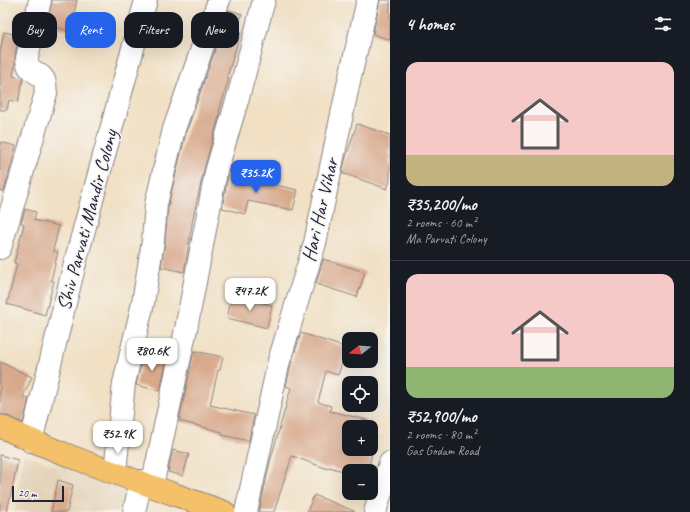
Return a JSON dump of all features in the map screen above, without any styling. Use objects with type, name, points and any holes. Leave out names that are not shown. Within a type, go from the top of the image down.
[{"type":"main road","points":[[0,426],[31,441],[224,512]]},
{"type":"street","points":[[0,248],[46,93],[45,82],[41,76],[27,65],[27,58],[40,0]]},
{"type":"street","name":"Shiv Parvati Mandir Colony","points":[[31,441],[77,255],[146,0]]},
{"type":"street","points":[[115,472],[124,383],[143,303],[153,241],[156,204],[174,129],[219,0]]},
{"type":"street","points":[[134,512],[146,484],[186,329],[216,172],[264,0]]},
{"type":"street","name":"Hari Har Vihar","points":[[246,512],[279,362],[315,243],[349,80],[368,0]]},
{"type":"street","points":[[375,512],[390,462]]},
{"type":"shaded area","points":[[24,455],[130,491],[124,512],[14,512]]},
{"type":"building","points":[[52,0],[77,0],[74,12],[65,12],[65,30],[57,28],[57,12],[49,12]]},
{"type":"building","points":[[380,0],[390,0],[390,40],[373,34]]},
{"type":"building","points":[[239,13],[242,14],[239,22]]},
{"type":"building","points":[[4,32],[12,34],[12,48],[16,48],[13,76],[23,79],[18,102],[9,100],[7,110],[0,110],[0,53]]},
{"type":"building","points":[[216,48],[236,48],[227,77],[229,78],[204,170],[193,218],[184,272],[161,267],[168,206],[186,133]]},
{"type":"building","points":[[357,124],[390,135],[390,181],[387,189],[342,173]]},
{"type":"building","points":[[0,142],[16,146],[4,191],[0,191]]},
{"type":"building","points":[[229,171],[254,177],[253,180],[298,190],[293,210],[248,201],[245,214],[222,208]]},
{"type":"building","points":[[25,209],[36,212],[34,220],[59,226],[53,251],[58,252],[51,280],[54,281],[45,315],[7,304],[17,264],[14,263],[24,224],[21,223]]},
{"type":"building","points":[[323,259],[365,272],[357,297],[316,284]]},
{"type":"building","points":[[232,295],[272,305],[267,328],[227,318]]},
{"type":"building","points":[[301,333],[342,346],[342,363],[338,375],[326,371],[318,402],[331,406],[330,411],[367,420],[342,420],[342,456],[371,456],[370,464],[342,464],[342,471],[329,467],[328,469],[292,456],[274,512],[259,512],[270,462],[291,388],[286,386]]},
{"type":"building","points":[[194,351],[223,357],[220,370],[218,370],[210,405],[254,415],[249,441],[222,435],[222,432],[179,421]]},
{"type":"building","points":[[144,352],[167,358],[160,391],[136,385]]},
{"type":"building","points":[[0,362],[32,377],[23,396],[29,399],[23,423],[0,414]]},
{"type":"building","points":[[173,450],[189,454],[183,476],[168,472]]},
{"type":"building","points":[[0,455],[18,460],[7,512],[0,512]]},
{"type":"building","points":[[58,480],[73,485],[67,512],[51,512]]},
{"type":"building","points":[[314,495],[354,511],[354,512],[307,512]]}]
